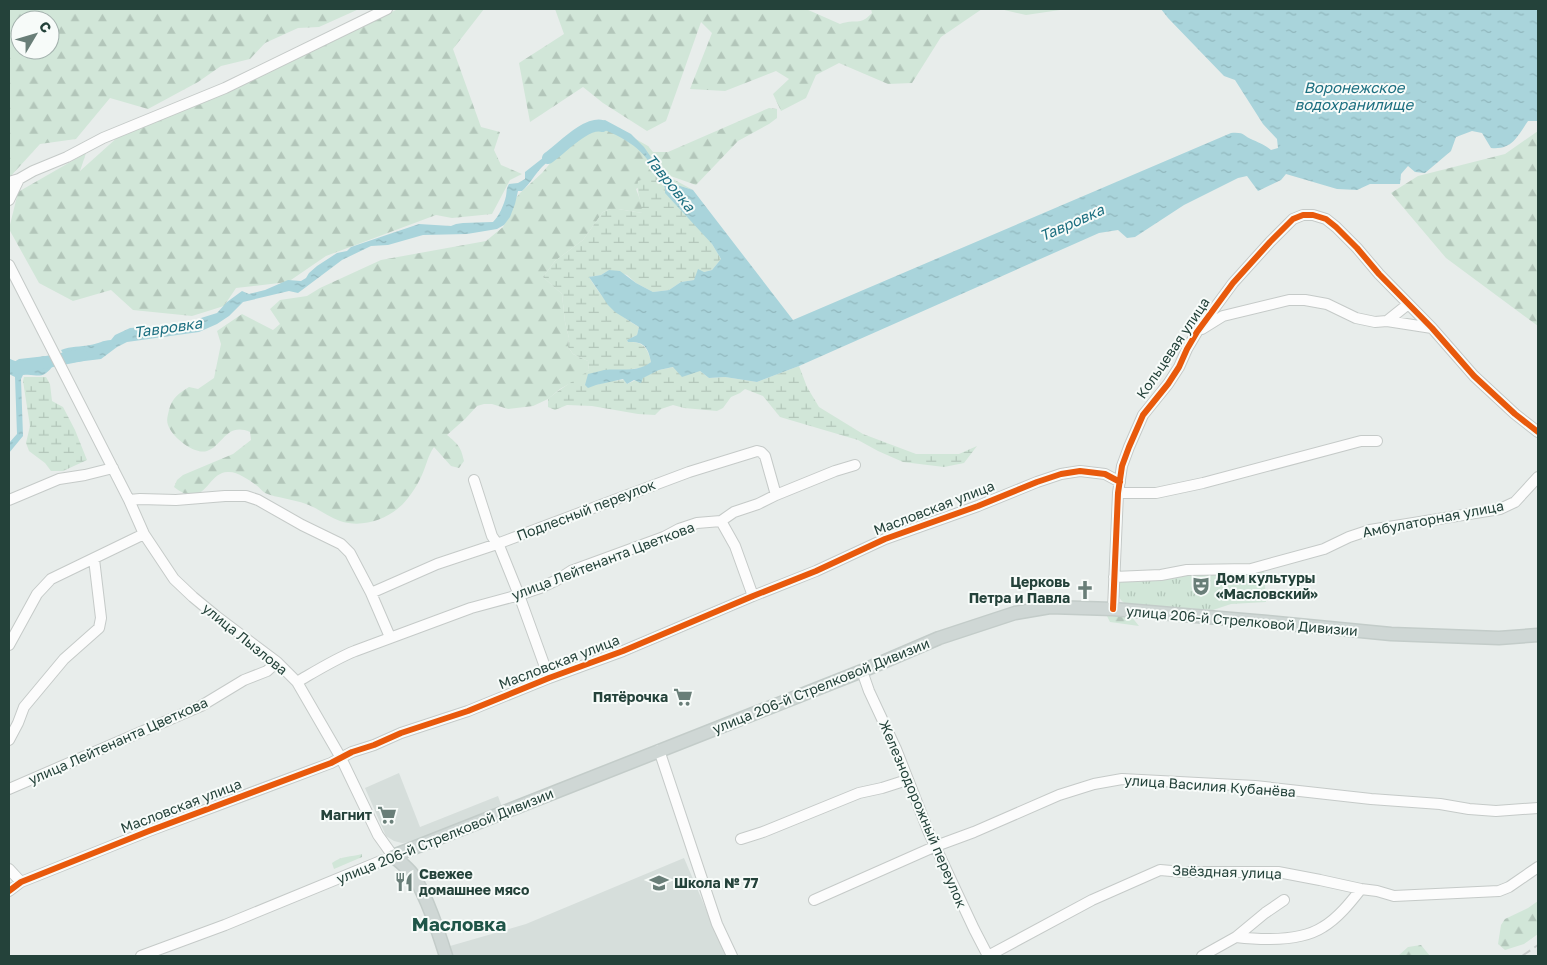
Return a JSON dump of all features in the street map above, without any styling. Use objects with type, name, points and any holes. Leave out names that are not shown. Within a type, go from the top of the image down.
[{"type":"main road","name":"улица 206-й Стрелковой Дивизии","points":[[393,856],[862,671],[939,638],[1016,613],[1050,607],[1268,622],[1392,634],[1499,638],[1538,635]]},
{"type":"main road","name":"улица Лызлова","points":[[393,856],[406,867],[421,891],[446,956]]},
{"type":"street","points":[[9,200],[14,180],[67,157],[103,138],[225,88],[387,9]]},
{"type":"street","name":"Кольцевая улица","points":[[1113,610],[1118,493],[1122,466],[1143,415],[1168,384],[1197,332],[1233,283],[1270,242],[1293,220],[1303,215],[1313,215],[1326,219],[1336,226],[1407,305],[1432,328],[1474,376],[1515,414],[1538,432]]},
{"type":"street","name":"улица Лызлова","points":[[9,265],[113,468],[144,534],[174,579],[186,591],[277,662],[297,682],[319,717],[341,758],[378,835],[393,856]]},
{"type":"street","name":"Кольцевая улица","points":[[1197,332],[1223,316],[1289,300],[1305,300],[1328,304],[1356,318],[1375,322],[1432,328]]},
{"type":"street","points":[[1387,322],[1407,305]]},
{"type":"street","points":[[1118,493],[1156,493],[1203,483],[1347,444],[1361,441],[1377,441]]},
{"type":"street","name":"Подлесный переулок","points":[[372,593],[436,564],[497,544],[690,472],[756,451],[761,452],[765,456],[776,494]]},
{"type":"street","name":"улица Лейтенанта Цветкова","points":[[297,682],[325,667],[337,658],[471,608],[519,595],[557,580],[571,571],[664,537],[679,528],[697,523],[721,521],[734,512],[758,504],[776,494],[834,471],[855,465]]},
{"type":"street","points":[[9,500],[59,479],[113,468]]},
{"type":"street","name":"Масловская улица","points":[[9,891],[22,882],[149,831],[331,763],[401,733],[468,711],[549,678],[623,651],[816,571],[885,539],[1061,474],[1080,471],[1105,474],[1120,482]]},
{"type":"street","name":"Амбулаторная улица","points":[[1114,577],[1161,575],[1187,570],[1251,569],[1266,566],[1324,549],[1349,537],[1370,530],[1500,509],[1516,502],[1538,477]]},
{"type":"street","points":[[474,480],[492,536],[500,548],[519,595],[549,678]]},
{"type":"street","points":[[129,500],[176,500],[225,496],[246,496],[258,500],[341,544],[350,553],[372,593],[390,638]]},
{"type":"street","points":[[721,521],[735,546],[753,596]]},
{"type":"street","points":[[9,645],[37,594],[51,579],[144,534]]},
{"type":"street","points":[[9,740],[24,707],[64,660],[99,628],[101,618],[94,559]]},
{"type":"street","name":"улица Лейтенанта Цветкова","points":[[9,789],[201,706],[244,680],[267,670],[277,662]]},
{"type":"street","name":"Железнодорожный переулок","points":[[862,671],[869,691],[896,749],[929,833],[988,956]]},
{"type":"street","points":[[659,750],[717,924],[732,956]]},
{"type":"street","name":"улица Василия Кубанёва","points":[[814,900],[1059,794],[1094,784],[1122,779],[1255,786],[1496,811],[1538,808]]},
{"type":"street","points":[[741,839],[859,793],[907,780]]},
{"type":"street","name":"улица 206-й Стрелковой Дивизии","points":[[141,956],[234,921],[393,856]]},
{"type":"street","name":"Звёздная улица","points":[[988,956],[1092,900],[1160,870],[1183,872],[1278,872],[1394,896],[1499,891],[1509,887],[1538,867]]},
{"type":"street","points":[[9,869],[22,882]]},
{"type":"street","points":[[1236,936],[1270,939],[1294,936],[1322,928],[1361,889]]},
{"type":"street","points":[[1202,956],[1236,936],[1284,900]]},
{"type":"shaded area","points":[[399,773],[420,827],[498,796],[502,807],[411,842],[402,843],[394,841],[386,836],[365,788]]},
{"type":"shaded area","name":"Школа № 77","points":[[684,858],[726,956],[453,956],[450,946],[526,924]]},
{"type":"green space","points":[[9,9],[359,9],[319,27],[298,28],[265,43],[250,59],[221,66],[198,82],[148,109],[110,98],[76,139],[40,144],[9,178]]},
{"type":"green space","points":[[398,9],[484,9],[453,49],[481,127],[500,132],[494,150],[501,165],[522,174],[510,180],[492,214],[452,218],[436,215],[326,256],[288,282],[236,288],[224,306],[192,316],[133,310],[111,290],[73,301],[39,283],[9,229],[18,192],[86,153],[80,171],[119,136],[262,75]]},
{"type":"green space","points":[[555,9],[806,9],[840,24],[864,20],[872,13],[871,9],[982,9],[941,37],[912,83],[888,84],[839,63],[816,75],[806,98],[781,111],[773,94],[789,79],[776,71],[725,91],[690,89],[712,33],[701,22],[666,121],[647,131],[603,103],[583,87],[530,122],[519,63],[564,34]]},
{"type":"green space","points":[[1000,9],[1063,9],[1026,15]]},
{"type":"green space","points":[[769,108],[777,109],[777,118],[738,141],[696,185],[662,173],[636,189],[642,205],[642,213],[618,209],[603,212],[583,240],[555,261],[543,277],[562,294],[569,338],[568,347],[573,354],[588,361],[589,370],[548,399],[533,406],[508,409],[492,404],[477,406],[447,435],[462,452],[464,461],[459,468],[451,466],[434,447],[422,475],[410,496],[394,511],[368,523],[359,524],[340,521],[306,504],[265,493],[247,479],[232,472],[222,473],[200,493],[193,495],[174,487],[177,480],[183,475],[233,454],[251,440],[250,432],[235,430],[230,432],[217,445],[202,452],[190,448],[179,440],[170,430],[167,421],[170,406],[179,394],[189,387],[198,389],[214,378],[221,344],[217,331],[242,314],[273,330],[280,324],[270,309],[280,300],[307,296],[320,288],[381,260],[486,241],[503,227],[515,199],[520,193],[542,173],[562,149],[587,131],[603,129],[627,134],[648,146],[653,152],[668,152]]},
{"type":"green space","points":[[1538,131],[1538,326],[1446,258],[1391,193],[1418,176],[1505,154]]},
{"type":"green space","points":[[662,173],[693,190],[665,181],[721,259],[712,270],[704,272],[694,280],[681,282],[669,290],[653,292],[636,283],[627,275],[609,270],[601,275],[589,277],[599,293],[611,306],[623,317],[639,327],[637,335],[627,340],[628,342],[644,346],[651,362],[645,367],[627,370],[596,385],[624,380],[627,384],[659,370],[674,367],[700,371],[709,378],[725,377],[757,382],[799,366],[807,387],[819,407],[863,434],[916,454],[959,454],[977,446],[964,463],[944,467],[903,462],[858,440],[780,417],[763,396],[745,389],[731,397],[723,408],[717,411],[673,405],[661,409],[655,415],[592,406],[567,405],[555,410],[548,407],[548,399],[589,370],[588,361],[573,354],[568,347],[569,338],[562,294],[543,277],[555,261],[583,240],[603,212],[618,209],[642,213],[638,181]]},
{"type":"green space","points":[[24,377],[46,377],[50,384],[52,401],[63,407],[87,460],[63,471],[51,471],[45,463],[29,451],[26,443],[30,426]]},
{"type":"green space","points":[[1264,568],[1266,602],[1231,604],[1213,610],[1126,604],[1118,593],[1117,579],[1186,572]]},
{"type":"green space","points":[[1117,612],[1131,616],[1139,626],[1110,622],[1107,616]]},
{"type":"green space","points":[[362,854],[362,857],[334,869],[332,863],[335,861]]},
{"type":"green space","points":[[1538,901],[1538,934],[1524,944],[1505,950],[1498,944],[1501,925],[1505,919]]},
{"type":"green space","points":[[1421,945],[1430,956],[1398,956],[1408,947]]},
{"type":"water","name":"Воронежское водохранилище","points":[[1161,9],[1538,9],[1538,121],[1528,121],[1513,141],[1504,147],[1491,148],[1482,133],[1472,131],[1456,137],[1451,151],[1425,173],[1415,172],[1408,166],[1401,174],[1400,184],[1370,184],[1357,190],[1337,189],[1286,174],[1281,180],[1258,191],[1247,176],[1238,178],[1184,205],[1135,237],[1127,238],[1118,230],[1099,233],[799,366],[757,382],[725,377],[709,378],[700,371],[682,377],[673,367],[659,370],[643,378],[641,383],[634,380],[627,384],[623,379],[588,388],[585,385],[588,374],[604,370],[635,369],[651,362],[647,349],[642,344],[628,342],[627,340],[637,335],[639,327],[615,312],[608,305],[589,277],[601,275],[609,270],[620,271],[636,283],[653,292],[669,290],[681,282],[694,280],[698,269],[704,272],[712,270],[721,259],[712,244],[665,193],[665,188],[655,170],[640,151],[616,135],[594,128],[586,129],[575,136],[542,167],[522,191],[518,191],[510,217],[504,225],[497,229],[467,234],[423,235],[388,245],[371,246],[342,260],[298,293],[289,291],[243,302],[229,316],[199,332],[127,342],[101,359],[68,363],[61,350],[111,340],[115,335],[130,328],[193,324],[201,318],[217,313],[227,302],[242,291],[249,294],[265,290],[288,280],[301,281],[317,266],[337,253],[419,224],[451,226],[463,223],[493,222],[503,207],[509,184],[518,183],[525,179],[525,172],[576,132],[587,125],[605,120],[631,134],[644,147],[668,182],[693,190],[793,320],[1231,133],[1242,134],[1271,150],[1278,148],[1277,139],[1263,124],[1235,80],[1224,76]]},
{"type":"water","points":[[46,356],[52,367],[45,374],[39,376],[23,375],[21,379],[23,436],[9,453],[9,443],[17,434],[15,377],[9,374],[9,358],[14,362],[19,359]]},
{"type":"waterway","name":"Тавровка","points":[[548,158],[581,132],[589,128],[602,126]]},
{"type":"waterway","name":"Тавровка","points":[[9,365],[17,368],[82,355]]},
{"type":"railway","points":[[1522,956],[1538,945]]},
{"type":"cycle path","points":[[1113,609],[1118,493],[1122,466],[1143,415],[1168,384],[1197,332],[1233,283],[1293,219],[1303,215],[1313,215],[1326,219],[1336,227],[1432,328],[1474,376],[1515,414],[1538,432]]},
{"type":"cycle path","points":[[9,891],[21,882],[149,831],[331,763],[352,752],[401,733],[468,711],[549,678],[623,651],[816,571],[885,539],[978,506],[1037,482],[1061,474],[1080,471],[1105,474],[1120,482]]},
{"type":"place","name":"Дом культуры «Масловский»","points":[[1201,586]]},
{"type":"place","name":"Церковь Петра и Павла","points":[[1085,590]]},
{"type":"place","name":"Пятёрочка","points":[[683,697]]},
{"type":"place","name":"Магнит","points":[[387,815]]},
{"type":"place","name":"Свежее домашнее мясо","points":[[404,882]]},
{"type":"place","name":"Школа № 77","points":[[659,883]]},
{"type":"district","name":"Масловка","points":[[459,924]]}]
